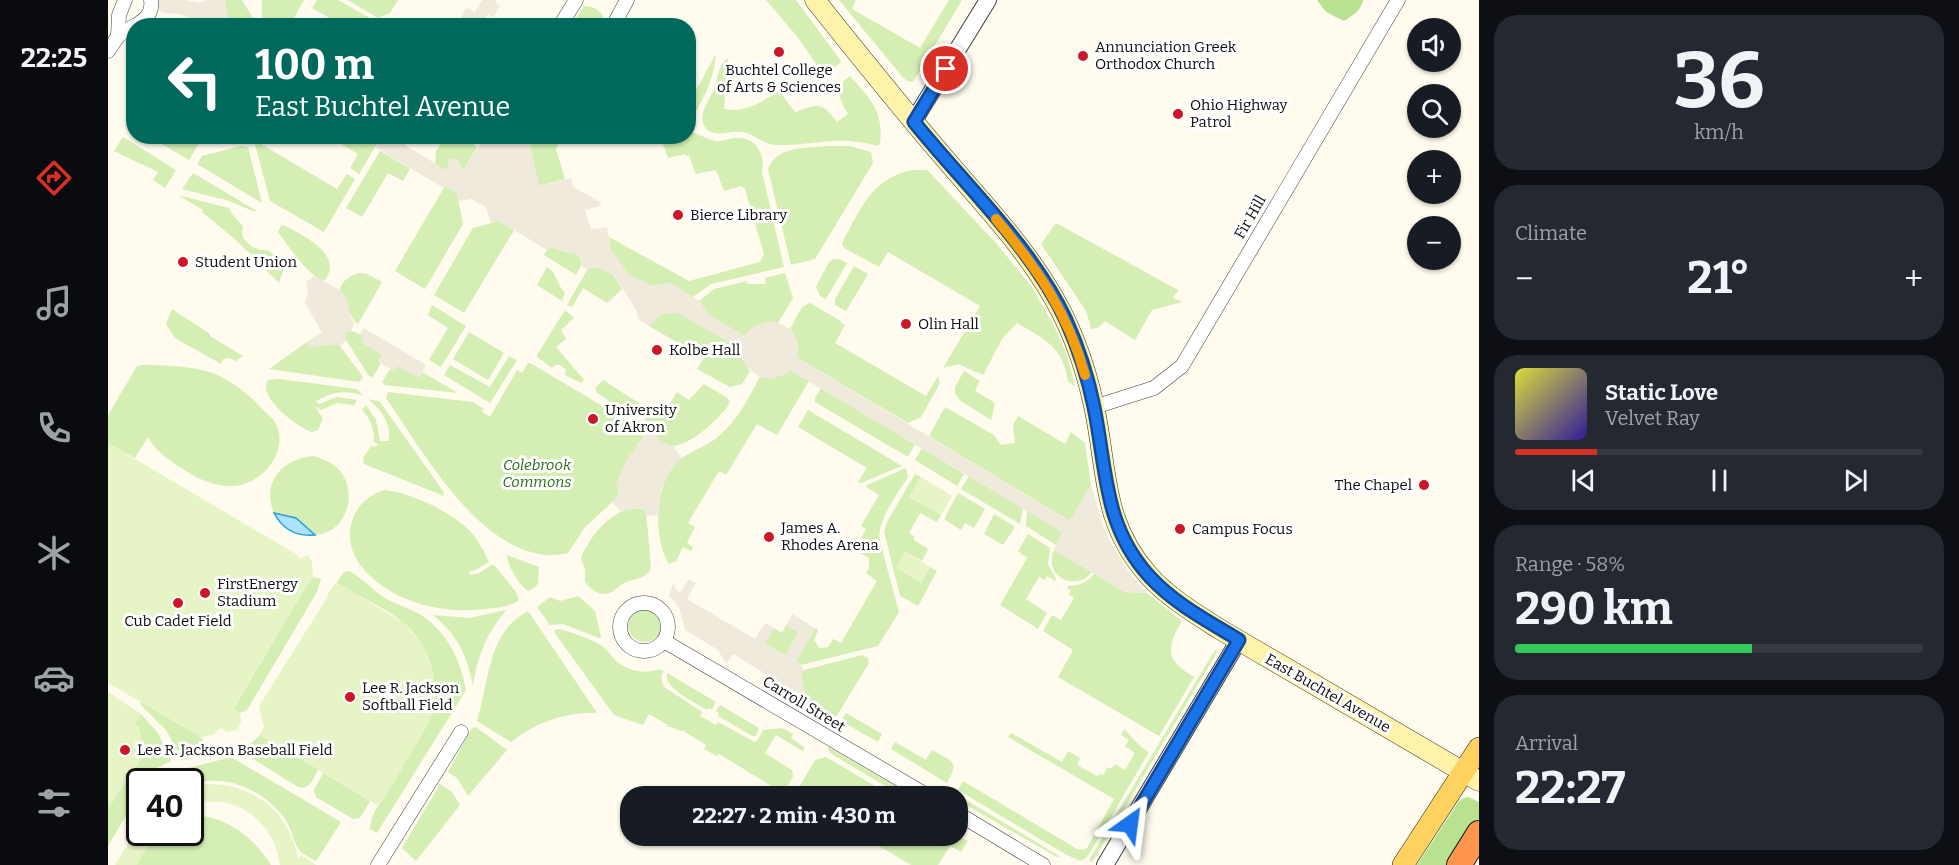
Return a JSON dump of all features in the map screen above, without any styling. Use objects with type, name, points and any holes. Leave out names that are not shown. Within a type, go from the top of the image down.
[{"type":"highway","points":[[1459,865],[1479,833]]},
{"type":"main road","name":"East Buchtel Avenue","points":[[815,0],[1023,251],[1058,304],[1076,346],[1094,407],[1104,475],[1113,513],[1123,538],[1150,577],[1183,605],[1239,640],[1472,776]]},
{"type":"main road","points":[[1403,865],[1472,776],[1479,748]]},
{"type":"street","points":[[118,36],[119,15],[125,0]]},
{"type":"street","points":[[146,18],[152,10],[151,0]]},
{"type":"street","points":[[565,18],[576,0]]},
{"type":"street","points":[[617,18],[627,0]]},
{"type":"street","points":[[914,122],[988,0]]},
{"type":"street","name":"Fir Hill","points":[[1094,407],[1154,388],[1174,374],[1188,357],[1398,0]]},
{"type":"street","points":[[108,51],[118,36],[126,31]]},
{"type":"street","points":[[1105,865],[1239,640]]},
{"type":"street","name":"Carroll Street","points":[[664,641],[911,786]]},
{"type":"street","points":[[378,865],[461,732]]},
{"type":"street","points":[[968,820],[1043,865]]},
{"type":"green space","points":[[225,0],[242,0],[253,18],[230,18]]},
{"type":"green space","points":[[262,0],[304,0],[294,18],[262,18]]},
{"type":"green space","points":[[317,0],[338,0],[370,18],[330,18],[312,8]]},
{"type":"green space","points":[[348,0],[398,0],[390,13],[378,18]]},
{"type":"green space","points":[[766,0],[796,0],[841,61],[839,64],[820,80],[817,76],[822,72],[796,35]]},
{"type":"green space","points":[[839,0],[856,0],[852,9],[920,48],[949,0],[962,0],[913,82],[907,81],[901,75]]},
{"type":"green space","points":[[1317,0],[1363,0],[1358,10],[1344,21],[1326,12]]},
{"type":"green space","points":[[584,6],[599,11],[604,18],[576,18]]},
{"type":"green space","points":[[716,54],[707,90],[696,111],[696,90]]},
{"type":"green space","points":[[728,58],[724,109],[746,108],[779,91],[795,112],[819,106],[827,110],[837,122],[848,114],[839,94],[841,84],[850,76],[878,114],[880,144],[877,146],[838,141],[776,145],[742,132],[716,133],[707,130],[702,121],[703,112],[720,68]]},
{"type":"green space","points":[[696,134],[715,141],[741,138],[753,143],[762,158],[762,172],[784,267],[711,284],[693,297],[670,283],[653,286],[629,275],[611,250],[609,237],[689,281],[760,262],[764,254],[745,189],[741,186],[724,191],[716,170],[696,174],[689,156],[685,154],[668,158],[663,144],[696,144]]},
{"type":"green space","points":[[123,137],[126,139],[126,144],[134,144],[176,170],[165,188],[153,180],[158,172],[114,151]]},
{"type":"green space","points":[[162,144],[199,144],[189,160]]},
{"type":"green space","points":[[255,144],[261,144],[337,189],[347,174],[355,179],[324,232],[270,201]]},
{"type":"green space","points":[[341,144],[377,144],[359,174],[350,168],[358,154]]},
{"type":"green space","points":[[440,144],[474,144],[477,148],[464,169],[448,160],[449,168],[446,170],[435,164],[436,152]]},
{"type":"green space","points":[[530,144],[559,144],[556,149],[565,179],[539,186]]},
{"type":"green space","points":[[241,146],[248,147],[262,203],[197,164],[202,156]]},
{"type":"green space","points":[[826,146],[850,146],[871,152],[873,163],[815,259],[791,265],[768,169],[772,161],[785,152]]},
{"type":"green space","points":[[380,151],[410,169],[403,181],[388,173],[362,217],[346,208]]},
{"type":"green space","points":[[913,170],[927,170],[996,243],[1032,287],[1067,355],[1075,386],[1068,382],[1062,360],[1052,346],[1017,323],[1002,339],[983,375],[958,364],[943,368],[980,306],[888,252],[879,267],[844,248],[842,243],[869,197],[887,180]]},
{"type":"green space","points":[[193,173],[257,211],[226,200],[182,189]]},
{"type":"green space","points":[[445,186],[457,193],[463,224],[425,289],[395,271]]},
{"type":"green space","points":[[178,195],[229,208],[243,226],[243,238],[251,246],[267,250],[286,262],[279,283],[236,240],[202,212],[203,210]]},
{"type":"green space","points":[[499,221],[514,230],[464,313],[434,295],[473,228]]},
{"type":"green space","points":[[1056,223],[1178,290],[1173,298],[1182,302],[1152,310],[1135,340],[1105,321],[1098,328],[1091,329],[1086,311],[1041,244]]},
{"type":"green space","points":[[283,225],[318,246],[325,254],[329,262],[329,271],[325,280],[321,280],[309,270],[293,252],[278,232]]},
{"type":"green space","points":[[549,247],[579,255],[582,264],[576,275],[544,255]]},
{"type":"green space","points":[[834,259],[847,263],[826,299],[820,296],[816,287],[829,262]]},
{"type":"green space","points":[[854,266],[868,274],[846,311],[835,305],[835,299]]},
{"type":"green space","points":[[547,267],[553,272],[565,293],[562,301],[537,285]]},
{"type":"green space","points":[[593,267],[604,269],[611,274],[622,289],[607,303],[583,288],[572,307],[567,305],[587,270]]},
{"type":"green space","points":[[359,273],[367,274],[382,282],[358,324],[354,321],[340,290],[347,279]]},
{"type":"green space","points":[[785,273],[793,298],[778,323],[769,322],[760,325],[744,336],[708,314],[699,301],[714,289],[747,281],[747,284],[766,284],[765,278]]},
{"type":"green space","points":[[810,303],[845,325],[835,343],[926,396],[938,376],[940,383],[921,417],[908,423],[798,358],[795,336],[790,329],[802,307]]},
{"type":"green space","points":[[432,305],[466,326],[441,367],[429,360],[448,328],[428,315]]},
{"type":"green space","points":[[172,309],[243,356],[236,361],[229,358],[223,359],[221,364],[175,338],[166,324]]},
{"type":"green space","points":[[565,310],[574,318],[561,330],[566,339],[556,347],[584,380],[581,383],[565,375],[566,370],[560,365],[552,368],[537,357]]},
{"type":"green space","points":[[674,312],[683,314],[740,349],[742,359],[750,371],[742,384],[730,387],[697,369],[704,358],[649,326],[661,314]]},
{"type":"green space","points":[[349,330],[364,336],[361,342],[382,355],[378,361],[381,363],[373,377],[369,376],[346,340],[344,333]]},
{"type":"green space","points":[[469,332],[504,353],[488,380],[453,359]]},
{"type":"green space","points":[[307,342],[310,347],[332,344],[340,346],[363,377],[359,382],[269,369]]},
{"type":"green space","points":[[509,356],[517,360],[490,403],[444,375],[450,365],[490,387]]},
{"type":"green space","name":"Colebrook Commons","points":[[528,363],[641,429],[643,438],[637,445],[619,487],[618,497],[585,527],[568,553],[545,555],[520,548],[496,535],[453,493],[386,398],[388,392],[473,402],[484,409],[482,412],[490,417],[517,370],[522,373]]},
{"type":"green space","points":[[397,365],[419,377],[422,372],[458,393],[385,385],[382,382],[390,369],[394,371]]},
{"type":"green space","points":[[137,366],[183,367],[214,373],[244,392],[275,421],[277,426],[279,447],[269,466],[252,480],[242,484],[221,485],[189,473],[161,453],[148,437],[135,458],[108,443],[108,415]]},
{"type":"green space","points":[[791,370],[809,381],[777,435],[757,424],[726,475],[719,471],[688,523],[695,527],[687,543],[693,547],[691,551],[683,547],[676,561],[669,564],[660,539],[658,524],[661,493],[673,467],[682,458],[717,438],[727,428],[743,407],[760,377],[776,377]]},
{"type":"green space","points":[[964,371],[980,381],[975,391],[995,403],[991,420],[961,401],[955,394],[955,387]]},
{"type":"green space","points":[[279,379],[357,389],[363,396],[339,392],[316,401],[319,404],[337,397],[357,400],[354,405],[337,403],[321,410],[315,406],[323,419],[318,430],[312,432],[289,418],[268,395],[266,387],[268,380]]},
{"type":"green space","points":[[603,380],[645,407],[638,416],[630,415],[596,392],[596,387]]},
{"type":"green space","points":[[704,384],[726,397],[730,402],[728,406],[709,426],[683,444],[674,446],[660,441],[645,420],[649,409],[659,413],[664,406],[669,405],[677,392],[689,400]]},
{"type":"green space","points":[[821,388],[915,444],[908,457],[815,402]]},
{"type":"green space","points":[[368,399],[380,402],[443,491],[444,496],[364,464],[363,458],[371,446],[376,447],[378,444],[374,442],[371,424],[362,410],[366,405],[376,420],[380,441],[389,441],[389,428],[384,417]]},
{"type":"green space","points":[[945,407],[994,435],[1001,445],[1015,443],[1013,425],[1018,416],[1065,444],[1071,432],[1085,443],[1091,485],[1070,521],[929,436]]},
{"type":"green space","points":[[808,410],[902,466],[861,483],[858,482],[867,468],[798,427]]},
{"type":"green space","name":"Cub Cadet Field","points":[[108,443],[296,554],[299,559],[308,555],[312,561],[313,577],[233,708],[240,713],[241,722],[237,730],[227,732],[220,728],[213,735],[201,737],[108,683]]},
{"type":"green space","points":[[922,448],[964,474],[957,486],[915,460]]},
{"type":"green space","points":[[314,456],[339,470],[345,479],[349,500],[342,519],[335,527],[326,533],[315,535],[297,520],[274,513],[270,491],[273,482],[284,467],[293,461]]},
{"type":"green space","points":[[906,468],[908,477],[885,514],[879,538],[899,612],[878,646],[801,665],[796,662],[815,628],[818,630],[814,640],[819,648],[828,647],[833,639],[841,643],[877,581],[866,573],[869,558],[855,550],[866,529],[861,526],[879,495],[865,486]]},
{"type":"green space","points":[[915,474],[921,477],[909,497],[941,515],[937,522],[920,513],[909,533],[914,536],[914,540],[928,549],[922,561],[905,551],[921,583],[930,567],[937,571],[918,606],[900,596],[884,531]]},
{"type":"green space","points":[[969,476],[1023,508],[1020,524],[961,489]]},
{"type":"green space","points":[[921,477],[952,496],[941,515],[909,497]]},
{"type":"green space","points":[[384,490],[407,495],[434,506],[468,529],[481,546],[489,562],[468,572],[471,575],[492,565],[495,566],[516,592],[519,600],[497,608],[462,610],[439,608],[410,601],[382,586],[360,564],[353,551],[350,537],[352,521],[357,510],[364,501]]},
{"type":"green space","points":[[958,493],[985,509],[974,528],[965,523],[961,530],[944,519]]},
{"type":"green space","points":[[632,508],[646,511],[651,567],[644,576],[624,583],[608,594],[597,592],[585,581],[585,569],[581,558],[595,534],[608,520]]},
{"type":"green space","points":[[1027,510],[1063,532],[1056,545],[1026,526]]},
{"type":"green space","points":[[994,514],[1015,527],[1003,545],[984,534]]},
{"type":"green space","points":[[1028,534],[1050,548],[1048,564],[1056,579],[1055,581],[1047,576],[1045,580],[1039,577],[1026,599],[1047,613],[1038,629],[1000,605],[1027,558],[1018,551]]},
{"type":"green space","points":[[1054,550],[1092,572],[1077,581],[1062,579],[1053,567]]},
{"type":"green space","points":[[905,551],[930,567],[921,583],[896,568]]},
{"type":"green space","points":[[507,555],[539,567],[536,587],[528,591],[517,580]]},
{"type":"green space","points":[[349,571],[383,597],[421,615],[438,630],[445,638],[461,668],[466,690],[377,833],[370,829],[373,815],[427,725],[435,698],[435,684],[422,645],[399,619],[346,588],[327,596],[344,572]]},
{"type":"green space","points":[[1094,574],[1125,592],[1147,593],[1182,621],[1173,639],[1171,653],[1178,665],[1194,677],[1159,736],[1058,677],[1073,650],[1043,631],[1052,615],[1061,620],[1074,598],[1069,594],[1071,590],[1067,588],[1068,586],[1083,583]]},
{"type":"green space","points":[[313,577],[321,579],[317,592],[247,710],[240,713],[233,709]]},
{"type":"green space","name":"Lee R. Jackson Softball Field","points":[[337,582],[405,624],[424,647],[434,676],[435,702],[428,724],[389,791],[377,805],[260,735],[264,727],[259,706]]},
{"type":"green space","points":[[578,596],[595,611],[601,637],[563,624],[550,625],[537,607],[550,597],[560,601]]},
{"type":"green space","points":[[645,608],[657,613],[662,625],[657,637],[645,642],[633,637],[628,625],[633,613]]},
{"type":"green space","points":[[506,610],[484,645],[473,685],[460,647],[449,631],[433,615],[470,618]]},
{"type":"green space","points":[[528,611],[597,713],[562,716],[531,729],[511,742],[477,721],[497,645],[504,632]]},
{"type":"green space","points":[[786,625],[798,632],[786,656],[765,643],[774,628],[782,633]]},
{"type":"green space","points":[[557,629],[587,638],[606,649],[620,664],[631,669],[642,672],[660,669],[664,671],[661,675],[663,686],[702,712],[700,716],[716,725],[718,722],[755,742],[763,730],[782,728],[793,734],[791,738],[805,748],[803,751],[776,735],[765,753],[792,770],[793,777],[787,786],[772,786],[719,754],[717,756],[704,749],[706,745],[682,730],[667,727],[668,725],[649,714],[643,725],[614,715],[554,632]]},
{"type":"green space","points":[[1215,650],[1216,654],[1092,862],[1089,860]]},
{"type":"green space","points":[[862,655],[868,658],[869,663],[836,717],[806,700],[801,676],[804,670]]},
{"type":"green space","points":[[667,673],[716,702],[712,709],[707,710],[675,689],[667,679]]},
{"type":"green space","name":"Lee R. Jackson Baseball Field","points":[[108,692],[141,714],[135,724],[138,726],[142,743],[140,748],[146,752],[135,768],[126,768],[126,782],[108,805]]},
{"type":"green space","points":[[141,702],[201,737],[213,752],[182,759],[166,730],[140,704]]},
{"type":"green space","points":[[720,705],[759,728],[756,736],[752,736],[718,716],[719,713],[716,711]]},
{"type":"green space","points":[[846,713],[882,734],[878,742],[841,721]]},
{"type":"green space","points":[[141,714],[158,733],[171,761],[157,768],[135,768],[146,752],[140,748],[142,743],[138,726],[135,724]]},
{"type":"green space","points":[[476,727],[507,750],[468,796],[457,778],[448,772],[470,731]]},
{"type":"green space","points":[[299,729],[318,770],[311,783],[305,787],[298,787],[242,752],[260,735],[286,751]]},
{"type":"green space","points":[[1124,729],[1149,752],[1092,849],[1086,858],[1080,861],[968,796],[968,786],[960,786],[963,781],[1077,849],[1083,850],[1087,848],[1114,799],[1008,737],[1011,733],[1062,762],[1068,751],[1080,758],[1077,765],[1097,776],[1103,775],[1107,768],[1112,768],[1115,764],[1125,770],[1135,753],[1125,746],[1129,740],[1121,735]]},
{"type":"green space","points":[[895,742],[926,760],[932,750],[952,762],[953,770],[947,783],[891,749]]},
{"type":"green space","points":[[827,746],[895,786],[885,786],[830,753]]},
{"type":"green space","points":[[231,757],[341,822],[316,861],[301,852],[287,822],[269,801],[245,787],[232,783],[204,781],[204,768],[188,768]]},
{"type":"green space","points":[[826,757],[875,786],[800,786],[815,760]]},
{"type":"green space","points":[[323,773],[370,801],[360,818],[353,819],[316,797],[314,790]]},
{"type":"green space","points":[[126,782],[126,816],[108,846],[108,805]]},
{"type":"green space","points":[[204,784],[224,785],[240,789],[267,804],[287,827],[298,859],[301,855],[316,865],[280,865],[277,849],[261,823],[250,813],[237,806],[222,802],[204,803]]},
{"type":"green space","points":[[440,784],[452,792],[460,805],[416,861],[402,848]]},
{"type":"green space","points":[[1468,797],[1479,802],[1479,825],[1453,865],[1417,865],[1459,801]]},
{"type":"green space","points":[[968,801],[1059,856],[1059,858],[968,806]]},
{"type":"green space","points":[[204,816],[227,823],[247,837],[271,865],[136,865],[148,846],[204,846]]},
{"type":"green space","points":[[126,846],[148,846],[136,865],[115,865]]},
{"type":"green space","points":[[879,846],[950,846],[938,865],[911,865]]},
{"type":"green space","points":[[950,846],[965,846],[961,852]]},
{"type":"shaded area","points":[[157,0],[185,0],[200,3],[207,0],[225,0],[230,18],[189,18],[180,14],[164,13],[157,9]]},
{"type":"shaded area","points":[[482,0],[496,0],[495,3],[500,6],[493,17],[488,14],[486,18],[461,18],[466,8],[475,12]]},
{"type":"shaded area","points":[[378,144],[405,144],[446,170],[448,160],[453,158],[459,160],[460,168],[464,169],[481,144],[530,144],[539,186],[571,178],[573,187],[600,202],[601,206],[585,210],[591,229],[607,227],[611,250],[629,275],[653,286],[670,283],[699,301],[709,314],[744,336],[754,326],[770,321],[790,329],[798,343],[798,358],[1070,521],[1091,485],[1104,529],[1113,547],[1130,574],[1147,593],[1125,592],[1054,550],[1062,532],[791,371],[773,379],[760,377],[745,365],[740,349],[678,313],[661,314],[649,326],[638,319],[637,312],[615,276],[596,267],[587,270],[582,266],[579,255],[549,247],[547,250],[499,221],[491,223],[486,207],[471,199],[459,201],[456,193],[376,148]]},
{"type":"shaded area","points":[[314,276],[340,290],[347,299],[354,322],[352,330],[345,332],[346,340],[340,346],[332,344],[310,347],[307,342],[322,332],[305,303],[308,291],[306,282]]},
{"type":"shaded area","points":[[364,328],[426,365],[419,378],[397,366],[394,371],[378,362],[381,355],[361,342],[364,336],[360,334]]},
{"type":"shaded area","points":[[650,428],[663,443],[673,446],[682,458],[672,468],[661,489],[659,515],[647,516],[643,509],[638,508],[620,511],[613,503],[620,491],[616,483],[627,459],[643,438],[644,433]]},
{"type":"shaded area","points":[[689,579],[696,583],[687,599],[755,639],[765,623],[774,628],[765,643],[785,656],[798,632],[786,625],[792,614],[815,628],[797,661],[804,670],[801,676],[806,700],[802,708],[788,701],[793,691],[733,654],[726,664],[718,650],[685,630],[679,607],[669,595],[674,582],[675,588],[680,593]]},
{"type":"water","points":[[274,513],[296,518],[315,535],[302,535],[291,531]]},
{"type":"slow traffic","points":[[996,219],[1023,251],[1058,304],[1076,346],[1085,375]]},
{"type":"place","name":"Buchtel College of Arts & Sciences","points":[[779,52]]},
{"type":"place","name":"Annunciation Greek Orthodox Church","points":[[1083,56]]},
{"type":"place","name":"Ohio Highway Patrol","points":[[1178,114]]},
{"type":"place","name":"Bierce Library","points":[[678,215]]},
{"type":"place","name":"Student Union","points":[[183,262]]},
{"type":"place","name":"Olin Hall","points":[[906,324]]},
{"type":"place","name":"Kolbe Hall","points":[[657,350]]},
{"type":"place","name":"University of Akron","points":[[593,419]]},
{"type":"place","name":"The Chapel","points":[[1424,485]]},
{"type":"place","name":"Campus Focus","points":[[1180,529]]},
{"type":"place","name":"James A. Rhodes Arena","points":[[769,537]]},
{"type":"place","name":"FirstEnergy Stadium","points":[[205,593]]},
{"type":"place","name":"Cub Cadet Field","points":[[178,603]]},
{"type":"place","name":"Lee R. Jackson Softball Field","points":[[350,697]]},
{"type":"place","name":"Lee R. Jackson Baseball Field","points":[[125,750]]},
{"type":"route","points":[[946,69],[914,122],[1023,251],[1058,304],[1081,359],[1094,407],[1106,484],[1113,513],[1123,538],[1150,577],[1166,592],[1239,640],[1130,824]]}]
